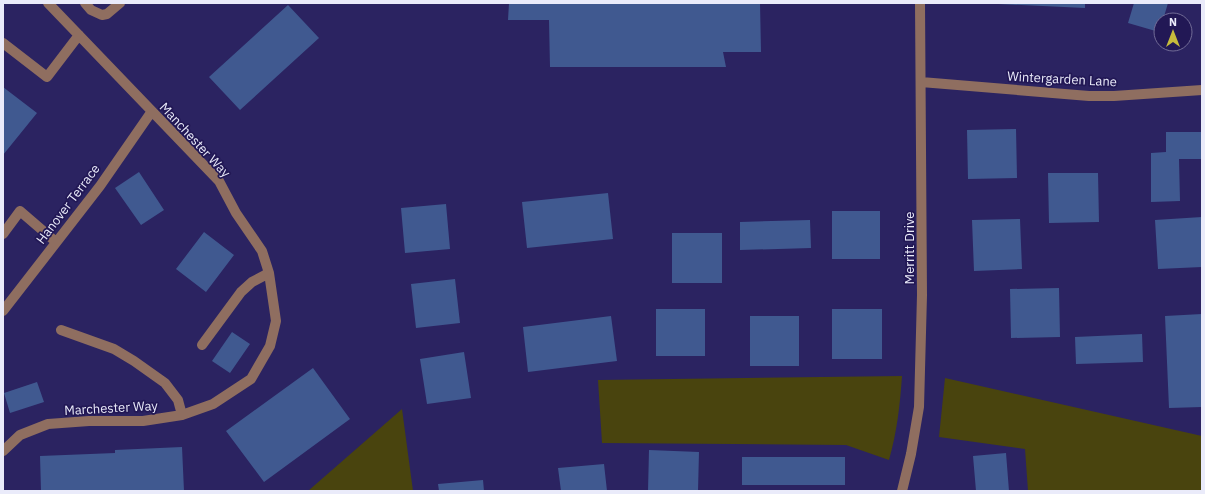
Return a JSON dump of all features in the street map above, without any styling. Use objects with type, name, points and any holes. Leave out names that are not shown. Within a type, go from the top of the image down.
[{"type":"street","points":[[86,3],[91,10],[102,16],[107,14],[120,3]]},
{"type":"street","name":"Merritt Drive","points":[[902,491],[911,454],[919,407],[922,295],[920,3]]},
{"type":"street","name":"Manchester Way","points":[[53,4],[79,34],[219,181],[236,213],[262,251],[269,273],[276,321]]},
{"type":"street","points":[[3,43],[47,77],[79,34]]},
{"type":"street","name":"Wintergarden Lane","points":[[921,82],[1089,96],[1114,96],[1202,90]]},
{"type":"street","name":"Hanover Terrace","points":[[3,311],[100,186],[152,111]]},
{"type":"street","points":[[3,234],[20,211],[56,242]]},
{"type":"street","points":[[202,345],[241,292],[252,282],[269,273]]},
{"type":"street","name":"Marchester Way","points":[[3,450],[20,435],[48,424],[143,421],[182,415],[213,404],[251,379],[270,346],[276,321]]},
{"type":"street","points":[[61,330],[114,349],[134,361],[165,383],[178,400],[182,415]]},
{"type":"shaded area","points":[[902,376],[898,418],[889,460],[846,445],[602,443],[598,380]]},
{"type":"shaded area","points":[[945,378],[1202,436],[1202,491],[1028,491],[1025,449],[939,437]]},
{"type":"shaded area","points":[[402,409],[413,491],[308,491]]},
{"type":"building","points":[[509,3],[760,3],[761,52],[723,52],[726,67],[550,67],[549,20],[508,20]]},
{"type":"building","points":[[1085,3],[1085,8],[998,4]]},
{"type":"building","points":[[1134,3],[1168,3],[1165,12],[1153,12],[1153,30],[1128,23]]},
{"type":"building","points":[[288,5],[319,38],[240,110],[209,77]]},
{"type":"building","points":[[3,87],[37,113],[3,155]]},
{"type":"building","points":[[1016,129],[1017,178],[968,179],[967,130]]},
{"type":"building","points":[[1166,132],[1202,132],[1202,159],[1179,159],[1180,201],[1151,202],[1151,153],[1166,152]]},
{"type":"building","points":[[139,172],[164,210],[141,225],[115,188]]},
{"type":"building","points":[[1048,173],[1098,173],[1099,222],[1049,223]]},
{"type":"building","points":[[608,193],[613,239],[527,248],[522,202]]},
{"type":"building","points":[[446,204],[450,249],[405,253],[401,208]]},
{"type":"building","points":[[832,211],[880,211],[880,259],[832,259]]},
{"type":"building","points":[[1202,217],[1202,267],[1158,269],[1155,220]]},
{"type":"building","points":[[1020,219],[1022,269],[974,271],[972,220]]},
{"type":"building","points":[[810,220],[811,248],[740,250],[740,222]]},
{"type":"building","points":[[204,232],[234,255],[206,292],[176,269]]},
{"type":"building","points":[[672,233],[722,233],[722,283],[672,283]]},
{"type":"building","points":[[455,279],[460,323],[416,328],[411,284]]},
{"type":"building","points":[[1059,288],[1060,337],[1011,338],[1010,289]]},
{"type":"building","points":[[656,309],[705,309],[705,356],[656,356]]},
{"type":"building","points":[[832,309],[882,309],[882,359],[832,359]]},
{"type":"building","points":[[1202,314],[1202,407],[1169,408],[1165,316]]},
{"type":"building","points":[[611,316],[617,361],[528,372],[523,327]]},
{"type":"building","points":[[750,316],[799,316],[799,366],[750,366]]},
{"type":"building","points":[[232,332],[250,344],[230,373],[212,361]]},
{"type":"building","points":[[1142,334],[1143,362],[1076,364],[1075,337]]},
{"type":"building","points":[[464,352],[471,398],[427,404],[420,359]]},
{"type":"building","points":[[313,368],[350,419],[264,482],[226,431]]},
{"type":"building","points":[[37,382],[44,402],[10,413],[4,393]]},
{"type":"building","points":[[182,447],[184,491],[41,491],[40,456],[115,453],[115,450]]},
{"type":"building","points":[[649,450],[699,452],[698,491],[648,491]]},
{"type":"building","points":[[1006,453],[1009,491],[976,491],[973,456]]},
{"type":"building","points":[[742,457],[845,457],[845,485],[742,485]]},
{"type":"building","points":[[604,464],[607,491],[561,491],[558,468]]},
{"type":"building","points":[[483,480],[484,491],[439,491],[438,484]]}]
